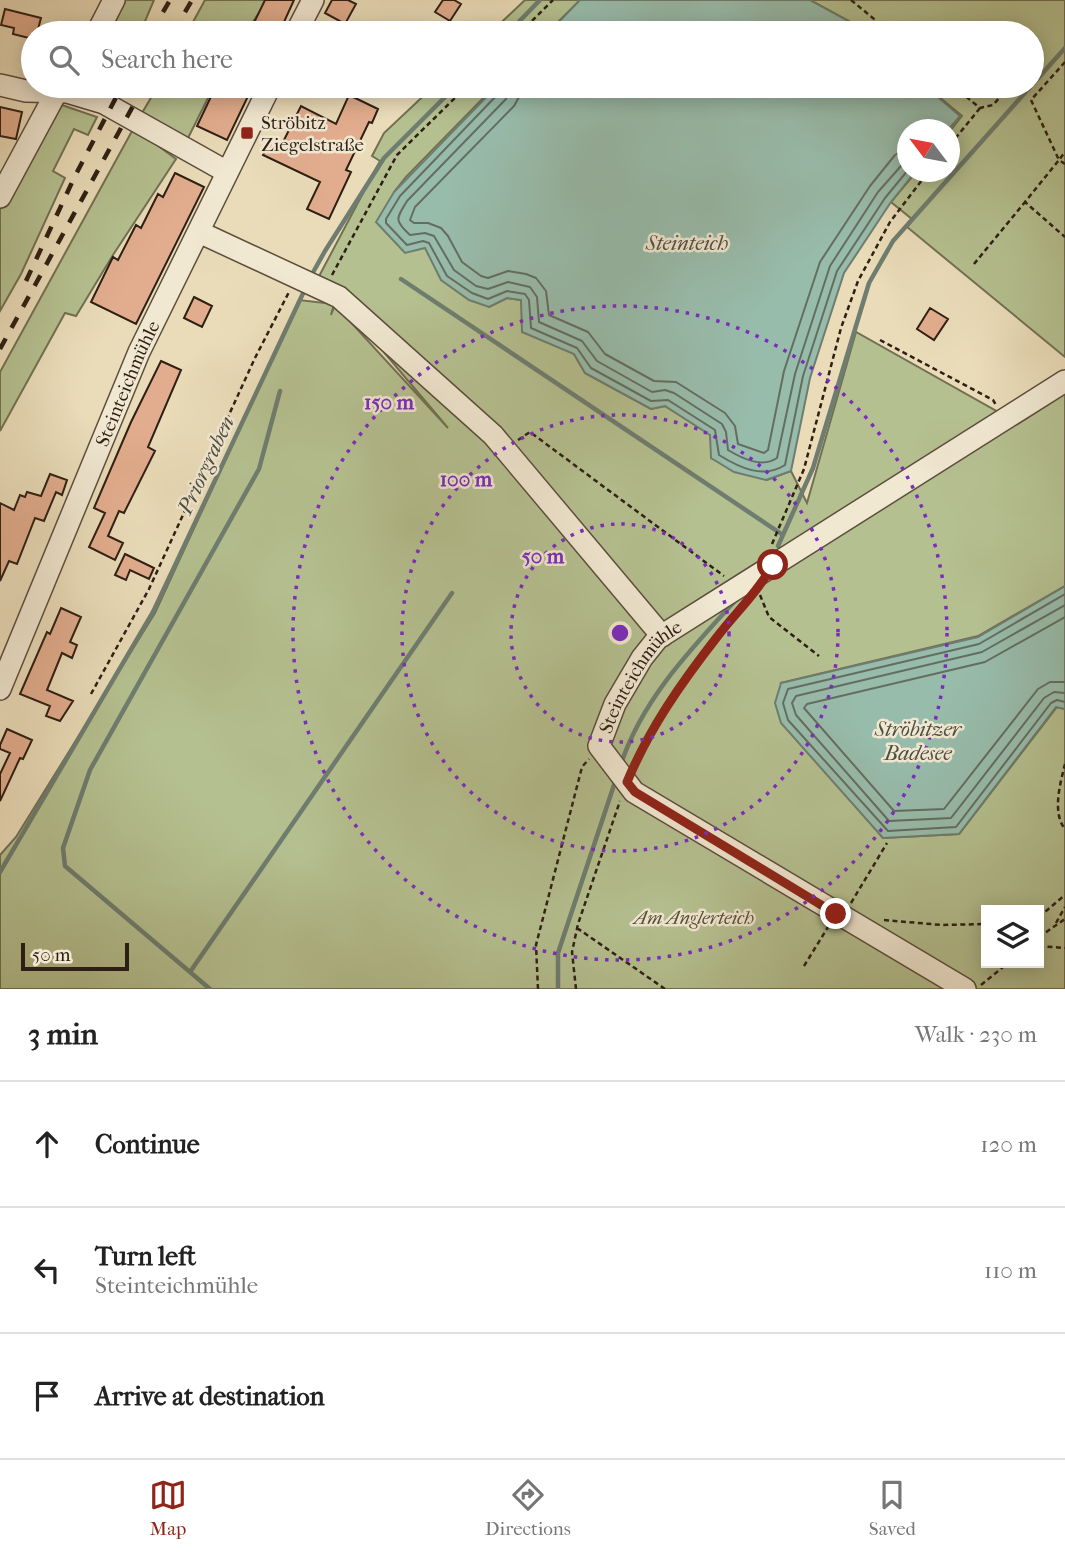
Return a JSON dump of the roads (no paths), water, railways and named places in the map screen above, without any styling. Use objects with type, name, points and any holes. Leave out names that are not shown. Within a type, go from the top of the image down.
[{"type":"street","points":[[103,21],[114,0]]},
{"type":"street","points":[[302,21],[313,0]]},
{"type":"street","points":[[0,85],[21,90]]},
{"type":"street","points":[[0,197],[59,98]]},
{"type":"street","points":[[89,98],[104,103],[227,172]]},
{"type":"street","name":"Steinteichmühle","points":[[0,689],[139,352],[264,98]]},
{"type":"street","points":[[199,232],[339,297],[493,435],[662,636]]},
{"type":"street","name":"Steinteichmühle","points":[[965,989],[635,792],[599,746],[615,704],[642,658],[662,636],[748,592],[1007,417],[1065,381]]},
{"type":"water","points":[[580,0],[810,0],[849,21],[560,21]]},
{"type":"water","name":"Steinteich","points":[[485,98],[939,98],[960,116],[957,119],[897,119],[897,182],[907,182],[844,273],[810,378],[791,471],[766,480],[734,472],[711,458],[710,435],[665,406],[651,409],[585,373],[574,354],[522,332],[521,300],[507,298],[489,307],[469,300],[441,280],[425,248],[405,253],[376,222],[394,192]]},
{"type":"water","name":"Ströbitzer Badesee","points":[[1065,586],[1065,709],[1056,707],[959,834],[883,838],[781,723],[775,703],[781,683],[978,637]]},
{"type":"waterway","name":"Priorgraben","points":[[520,21],[540,0]]},
{"type":"waterway","points":[[1044,72],[1065,48]]},
{"type":"waterway","name":"Priorgraben","points":[[311,276],[384,158],[444,98]]},
{"type":"waterway","points":[[778,546],[813,468],[869,283],[893,241],[1020,98]]},
{"type":"waterway","points":[[401,279],[783,535]]},
{"type":"waterway","name":"Priorgraben","points":[[0,872],[153,612],[306,287]]},
{"type":"waterway","points":[[210,989],[65,866],[63,848],[90,770],[259,469],[280,391]]},
{"type":"waterway","points":[[190,972],[452,593]]},
{"type":"waterway","points":[[621,764],[641,718],[654,697],[685,657],[735,601]]},
{"type":"waterway","points":[[558,989],[558,953],[616,779]]},
{"type":"railway","points":[[158,21],[170,0]]},
{"type":"railway","points":[[180,21],[192,0]]},
{"type":"railway","points":[[26,281],[75,176],[116,98]]},
{"type":"railway","points":[[0,349],[137,98]]},
{"type":"place","name":"Ströbitz Ziegelstraße","points":[[247,133]]},
{"type":"park label","name":"Am Anglerteich","points":[[694,917]]}]
